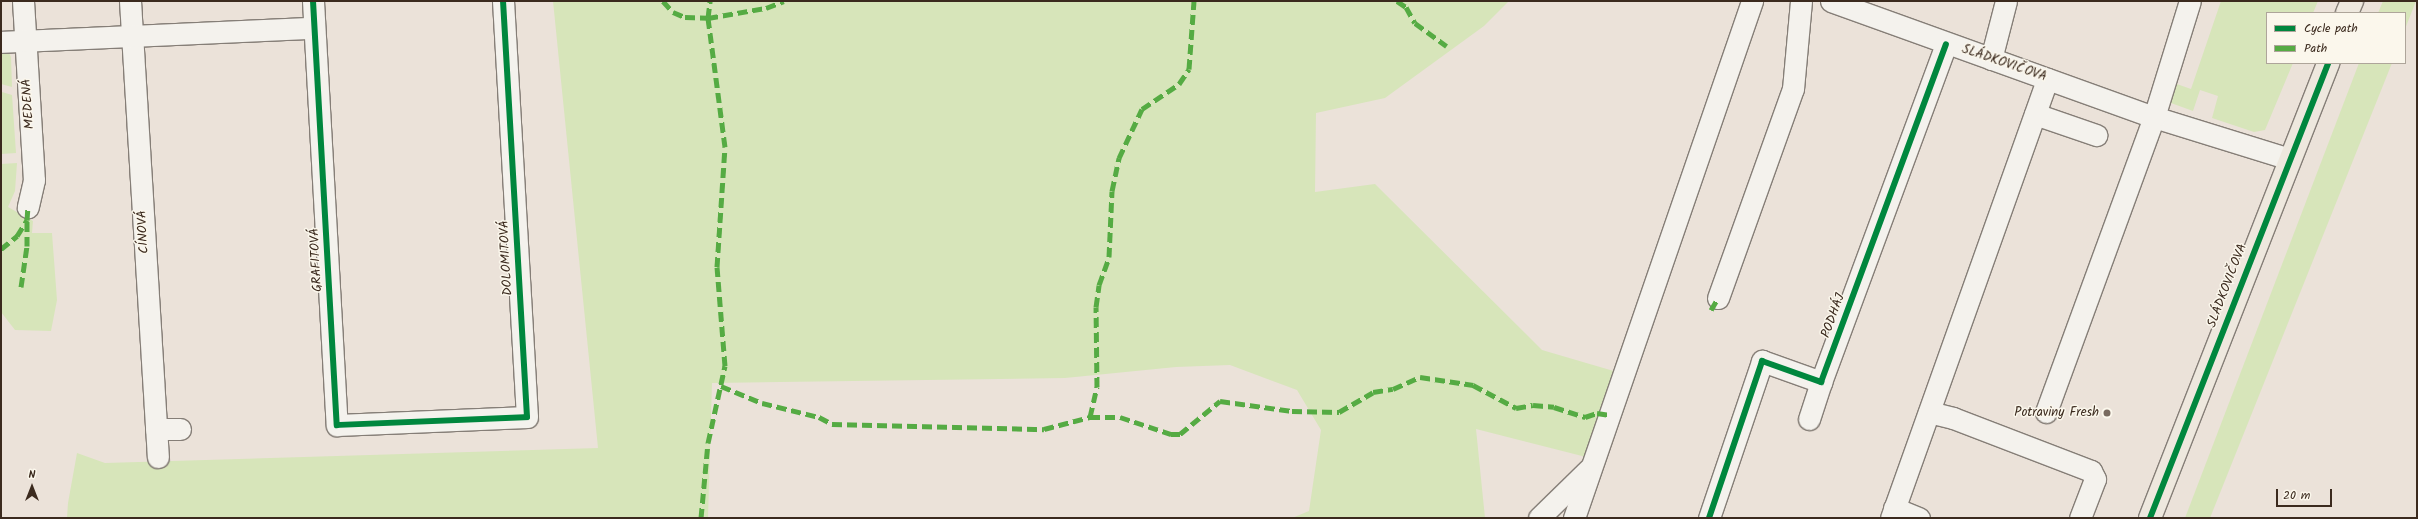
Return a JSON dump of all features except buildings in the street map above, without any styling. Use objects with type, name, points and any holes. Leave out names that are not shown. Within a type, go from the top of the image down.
[{"type":"main road","points":[[2347,12],[2352,1]]},
{"type":"main road","name":"SLÁDKOVIČOVA","points":[[2150,518],[2328,64]]},
{"type":"street","name":"MEDENÁ","points":[[23,1],[34,180],[28,207]]},
{"type":"street","name":"CÍNOVÁ","points":[[130,1],[158,457]]},
{"type":"street","name":"GRAFITOVÁ","points":[[313,1],[337,425],[430,421]]},
{"type":"street","name":"DOLOMITOVÁ","points":[[430,421],[527,417],[502,1]]},
{"type":"street","points":[[1574,518],[1752,1]]},
{"type":"street","points":[[1718,298],[1793,89],[1801,1]]},
{"type":"street","name":"SLÁDKOVIČOVA","points":[[1831,1],[1860,6],[1946,44],[2154,117],[2290,159]]},
{"type":"street","points":[[1991,59],[2006,1]]},
{"type":"street","points":[[2046,412],[2154,117],[2190,1]]},
{"type":"street","points":[[1,42],[25,39],[314,28]]},
{"type":"street","name":"PODHÁJ","points":[[1809,419],[1821,382],[1946,44]]},
{"type":"street","points":[[1919,518],[1893,513],[2047,79]]},
{"type":"street","points":[[2035,114],[2096,135]]},
{"type":"street","points":[[1710,518],[1762,361],[1821,382]]},
{"type":"street","points":[[1929,412],[1953,418],[2091,471],[2095,479],[2080,518]]},
{"type":"street","points":[[156,430],[180,428]]},
{"type":"street","points":[[1539,518],[1592,465]]},
{"type":"green space","points":[[553,1],[1509,1],[1484,26],[1385,98],[1316,113],[1315,192],[1375,184],[1542,350],[1617,372],[1590,458],[1476,429],[1485,518],[1292,518],[1309,511],[1321,430],[1297,390],[1230,365],[1176,367],[1065,378],[712,383],[708,518],[67,518],[68,503],[77,453],[105,463],[598,448]]},
{"type":"green space","points":[[2221,1],[2318,1],[2313,12],[2266,12],[2266,64],[2293,64],[2265,130],[2254,132],[2212,118],[2218,96],[2200,90],[2193,111],[2171,103],[2167,96],[2174,83],[2191,89]]},
{"type":"green space","points":[[2383,1],[2416,1],[2406,26],[2406,12],[2378,12]]},
{"type":"green space","points":[[1,52],[9,53],[11,57],[12,87],[1,84]]},
{"type":"green space","points":[[2359,64],[2392,64],[2210,518],[2185,518]]},
{"type":"green space","points":[[2,92],[12,95],[16,153],[1,154]]},
{"type":"green space","points":[[17,163],[15,191],[8,207],[33,221],[32,233],[52,233],[57,300],[51,331],[15,330],[1,312],[1,164]]},
{"type":"marked path","points":[[663,1],[673,12],[685,17],[708,18],[766,8],[784,1]]},
{"type":"marked path","points":[[701,518],[708,443],[725,366],[717,267],[725,147],[708,18],[710,1]]},
{"type":"marked path","points":[[1090,417],[1097,387],[1096,307],[1099,285],[1109,257],[1112,191],[1119,158],[1142,109],[1179,84],[1189,69],[1194,1]]},
{"type":"marked path","points":[[1397,1],[1406,7],[1415,23],[1447,46]]},
{"type":"marked path","points":[[1,249],[17,236],[27,220],[28,207]]},
{"type":"marked path","points":[[21,287],[27,246],[27,220]]},
{"type":"marked path","points":[[1711,310],[1718,298]]},
{"type":"marked path","points":[[721,386],[762,403],[819,417],[832,424],[1044,429],[1090,417],[1120,417],[1171,434],[1180,434],[1220,401],[1292,411],[1339,412],[1373,392],[1393,389],[1420,377],[1473,385],[1516,408],[1533,405],[1554,407],[1585,417],[1597,413],[1610,415]]},
{"type":"cycle path","points":[[313,1],[337,425],[527,417],[503,1]]},
{"type":"cycle path","points":[[1709,518],[1762,361],[1821,382],[1946,44]]},
{"type":"cycle path","points":[[2150,518],[2328,64]]},
{"type":"place","name":"Potraviny Fresh","points":[[2107,413]]}]
